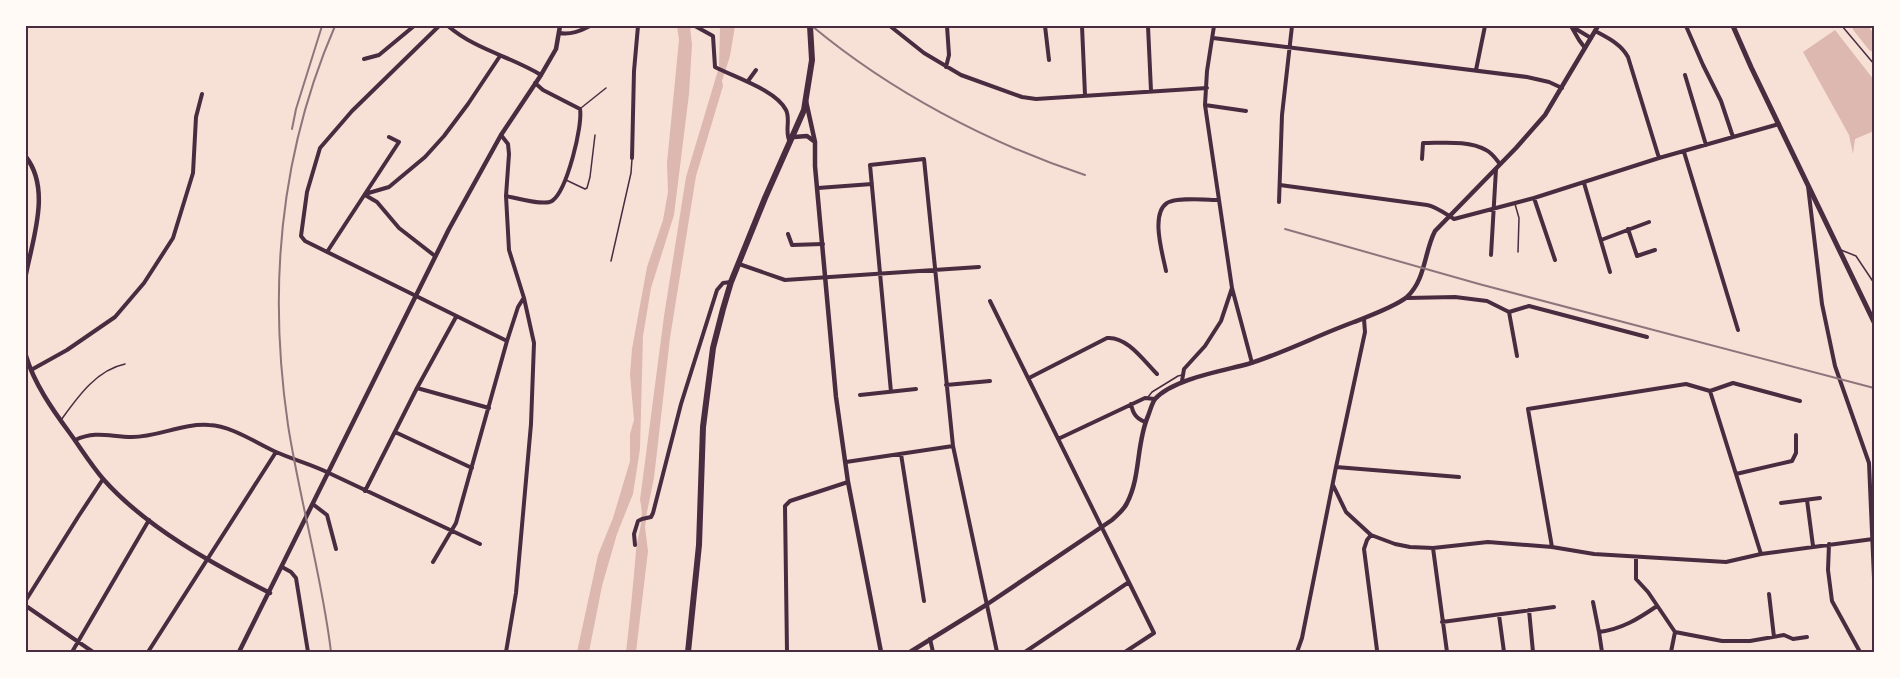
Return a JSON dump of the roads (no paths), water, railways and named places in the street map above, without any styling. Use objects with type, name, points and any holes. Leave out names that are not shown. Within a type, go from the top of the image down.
[{"type":"main road","points":[[688,652],[698,557],[703,427],[713,348],[731,282],[765,198],[792,140],[806,101],[812,60],[810,26]]},
{"type":"main road","points":[[1733,26],[1875,322]]},
{"type":"street","points":[[364,59],[379,55],[414,26]]},
{"type":"street","points":[[439,26],[352,111],[320,148],[307,192],[301,236],[305,241],[507,341]]},
{"type":"street","points":[[448,26],[478,46],[521,63],[541,75]]},
{"type":"street","points":[[239,652],[314,505],[328,472],[435,256],[501,135],[556,49],[560,26]]},
{"type":"street","points":[[559,33],[576,33],[590,26]]},
{"type":"street","points":[[632,158],[634,71],[638,26]]},
{"type":"street","points":[[695,26],[713,36],[713,63],[717,69],[748,81],[785,107],[788,116],[787,137],[792,140],[807,136],[815,142]]},
{"type":"street","points":[[890,26],[946,67],[1022,98],[1207,88]]},
{"type":"street","points":[[946,67],[950,56],[947,26]]},
{"type":"street","points":[[1045,26],[1048,60]]},
{"type":"street","points":[[1083,26],[1086,94]]},
{"type":"street","points":[[1148,26],[1151,91]]},
{"type":"street","points":[[1214,26],[1207,71],[1205,105],[1232,288],[1252,363]]},
{"type":"street","points":[[1280,202],[1282,115],[1292,26]]},
{"type":"street","points":[[1476,70],[1485,26]]},
{"type":"street","points":[[1571,26],[1591,38]]},
{"type":"street","points":[[1571,26],[1585,48]]},
{"type":"street","points":[[1406,298],[1422,273],[1430,239],[1435,231],[1545,115],[1599,26]]},
{"type":"street","points":[[1686,26],[1702,65],[1721,101],[1732,138]]},
{"type":"street","points":[[1595,31],[1625,51],[1659,158]]},
{"type":"street","points":[[1213,38],[1539,79],[1562,88]]},
{"type":"street","points":[[365,194],[389,187],[425,157],[468,104],[500,56]]},
{"type":"street","points":[[748,81],[756,70]]},
{"type":"street","points":[[1684,75],[1706,145]]},
{"type":"street","points":[[506,196],[549,202],[554,200],[576,146],[582,116],[580,109],[543,90],[535,83]]},
{"type":"street","points":[[31,370],[67,350],[115,317],[144,283],[173,238],[193,173],[196,117],[202,94]]},
{"type":"street","points":[[806,101],[815,142],[836,397],[848,482],[881,652]]},
{"type":"street","points":[[1205,105],[1246,111]]},
{"type":"street","points":[[1280,185],[1432,206],[1442,214],[1454,219],[1534,198],[1779,123]]},
{"type":"street","points":[[501,135],[508,144],[509,154],[506,196],[509,249],[524,298],[534,343],[533,388],[516,593],[506,652]]},
{"type":"street","points":[[327,252],[399,142],[389,137]]},
{"type":"street","points":[[1422,159],[1423,143],[1475,145],[1488,151],[1498,166],[1491,255]]},
{"type":"street","points":[[1684,152],[1738,330]]},
{"type":"street","points":[[26,157],[33,167],[39,188],[38,211],[26,274]]},
{"type":"street","points":[[891,392],[870,165],[924,159],[953,446],[997,652]]},
{"type":"street","points":[[1808,182],[1807,194],[1822,303],[1835,366],[1869,463],[1875,578]]},
{"type":"street","points":[[1584,183],[1610,272]]},
{"type":"street","points":[[818,188],[872,184]]},
{"type":"street","points":[[365,194],[377,202],[399,228],[435,256]]},
{"type":"street","points":[[1534,198],[1555,260]]},
{"type":"street","points":[[1166,271],[1158,222],[1163,207],[1168,202],[1219,200]]},
{"type":"street","points":[[1601,240],[1649,222]]},
{"type":"street","points":[[1628,230],[1637,256],[1655,250]]},
{"type":"street","points":[[788,234],[792,245],[823,244]]},
{"type":"street","points":[[739,264],[785,280],[979,267]]},
{"type":"street","points":[[634,545],[635,527],[638,521],[651,517],[653,513],[681,404],[717,290],[723,283],[731,282]]},
{"type":"street","points":[[1182,381],[1184,369],[1205,346],[1221,321],[1232,288]]},
{"type":"street","points":[[910,652],[986,605],[1112,520],[1126,506],[1134,486],[1140,441],[1155,399],[1182,381],[1252,363],[1364,319],[1406,298],[1455,297],[1487,301],[1509,312],[1529,306],[1647,337]]},
{"type":"street","points":[[433,562],[456,523],[507,341],[518,308],[524,298]]},
{"type":"street","points":[[990,301],[1154,633],[1125,652]]},
{"type":"street","points":[[1509,312],[1517,356]]},
{"type":"street","points":[[365,491],[456,317]]},
{"type":"street","points":[[1298,652],[1365,332],[1364,319]]},
{"type":"street","points":[[1029,378],[1107,338],[1115,337],[1123,341],[1157,374]]},
{"type":"street","points":[[26,356],[31,370],[61,421],[103,479],[149,520],[236,576],[270,592]]},
{"type":"street","points":[[946,385],[990,381]]},
{"type":"street","points":[[1552,547],[1528,409],[1686,384],[1710,390],[1733,383],[1800,401]]},
{"type":"street","points":[[417,388],[489,408]]},
{"type":"street","points":[[860,395],[916,389]]},
{"type":"street","points":[[1710,390],[1761,554]]},
{"type":"street","points":[[1058,439],[1131,404],[1148,398],[1155,399]]},
{"type":"street","points":[[1131,404],[1133,413],[1145,422]]},
{"type":"street","points":[[75,440],[99,433],[132,437],[153,435],[197,425],[222,427],[278,453],[328,472],[480,544]]},
{"type":"street","points":[[395,432],[472,468]]},
{"type":"street","points":[[1736,474],[1792,461],[1796,453],[1796,435]]},
{"type":"street","points":[[846,462],[953,446]]},
{"type":"street","points":[[148,652],[278,453]]},
{"type":"street","points":[[901,454],[924,601]]},
{"type":"street","points":[[1336,467],[1459,477]]},
{"type":"street","points":[[26,600],[103,479]]},
{"type":"street","points":[[787,652],[785,506],[789,501],[848,482]]},
{"type":"street","points":[[1333,485],[1346,512],[1371,535],[1410,547],[1433,548],[1488,543],[1552,547],[1594,554],[1726,562],[1761,554],[1873,539]]},
{"type":"street","points":[[1781,503],[1820,498]]},
{"type":"street","points":[[1807,500],[1813,546]]},
{"type":"street","points":[[314,505],[327,515],[336,549]]},
{"type":"street","points":[[72,652],[149,520]]},
{"type":"street","points":[[1371,535],[1364,549],[1377,650]]},
{"type":"street","points":[[1829,544],[1828,570],[1832,601],[1860,652]]},
{"type":"street","points":[[1433,548],[1447,652]]},
{"type":"street","points":[[1636,557],[1636,579],[1675,632],[1722,641],[1750,641],[1785,635],[1793,639],[1807,637]]},
{"type":"street","points":[[282,567],[296,578],[308,652]]},
{"type":"street","points":[[1025,652],[1130,582]]},
{"type":"street","points":[[1769,594],[1774,637]]},
{"type":"street","points":[[1593,602],[1602,652]]},
{"type":"street","points":[[26,606],[93,652]]},
{"type":"street","points":[[1599,632],[1616,630],[1634,622],[1657,606]]},
{"type":"street","points":[[1442,622],[1554,607]]},
{"type":"street","points":[[1529,610],[1533,652]]},
{"type":"street","points":[[1499,615],[1504,652]]},
{"type":"street","points":[[1671,652],[1675,632]]},
{"type":"street","points":[[930,639],[933,652]]},
{"type":"lane","points":[[1842,26],[1875,64]]},
{"type":"lane","points":[[580,109],[606,88]]},
{"type":"lane","points":[[564,180],[581,188],[587,188],[595,135]]},
{"type":"lane","points":[[611,261],[631,173],[632,158]]},
{"type":"lane","points":[[1515,203],[1520,218],[1518,252]]},
{"type":"lane","points":[[1840,250],[1856,256],[1875,283]]},
{"type":"lane","points":[[61,421],[83,390],[115,366],[125,364]]},
{"type":"lane","points":[[1148,398],[1152,392],[1167,382],[1183,375]]},
{"type":"waterway","points":[[1859,26],[1874,45]]},
{"type":"railway","points":[[292,129],[322,26]]},
{"type":"railway","points":[[331,652],[288,425],[279,323],[283,222],[291,172],[316,74],[335,26]]},
{"type":"railway","points":[[812,26],[874,72],[941,113],[1012,147],[1085,175]]},
{"type":"railway","points":[[1285,229],[1479,284],[1874,388]]}]
